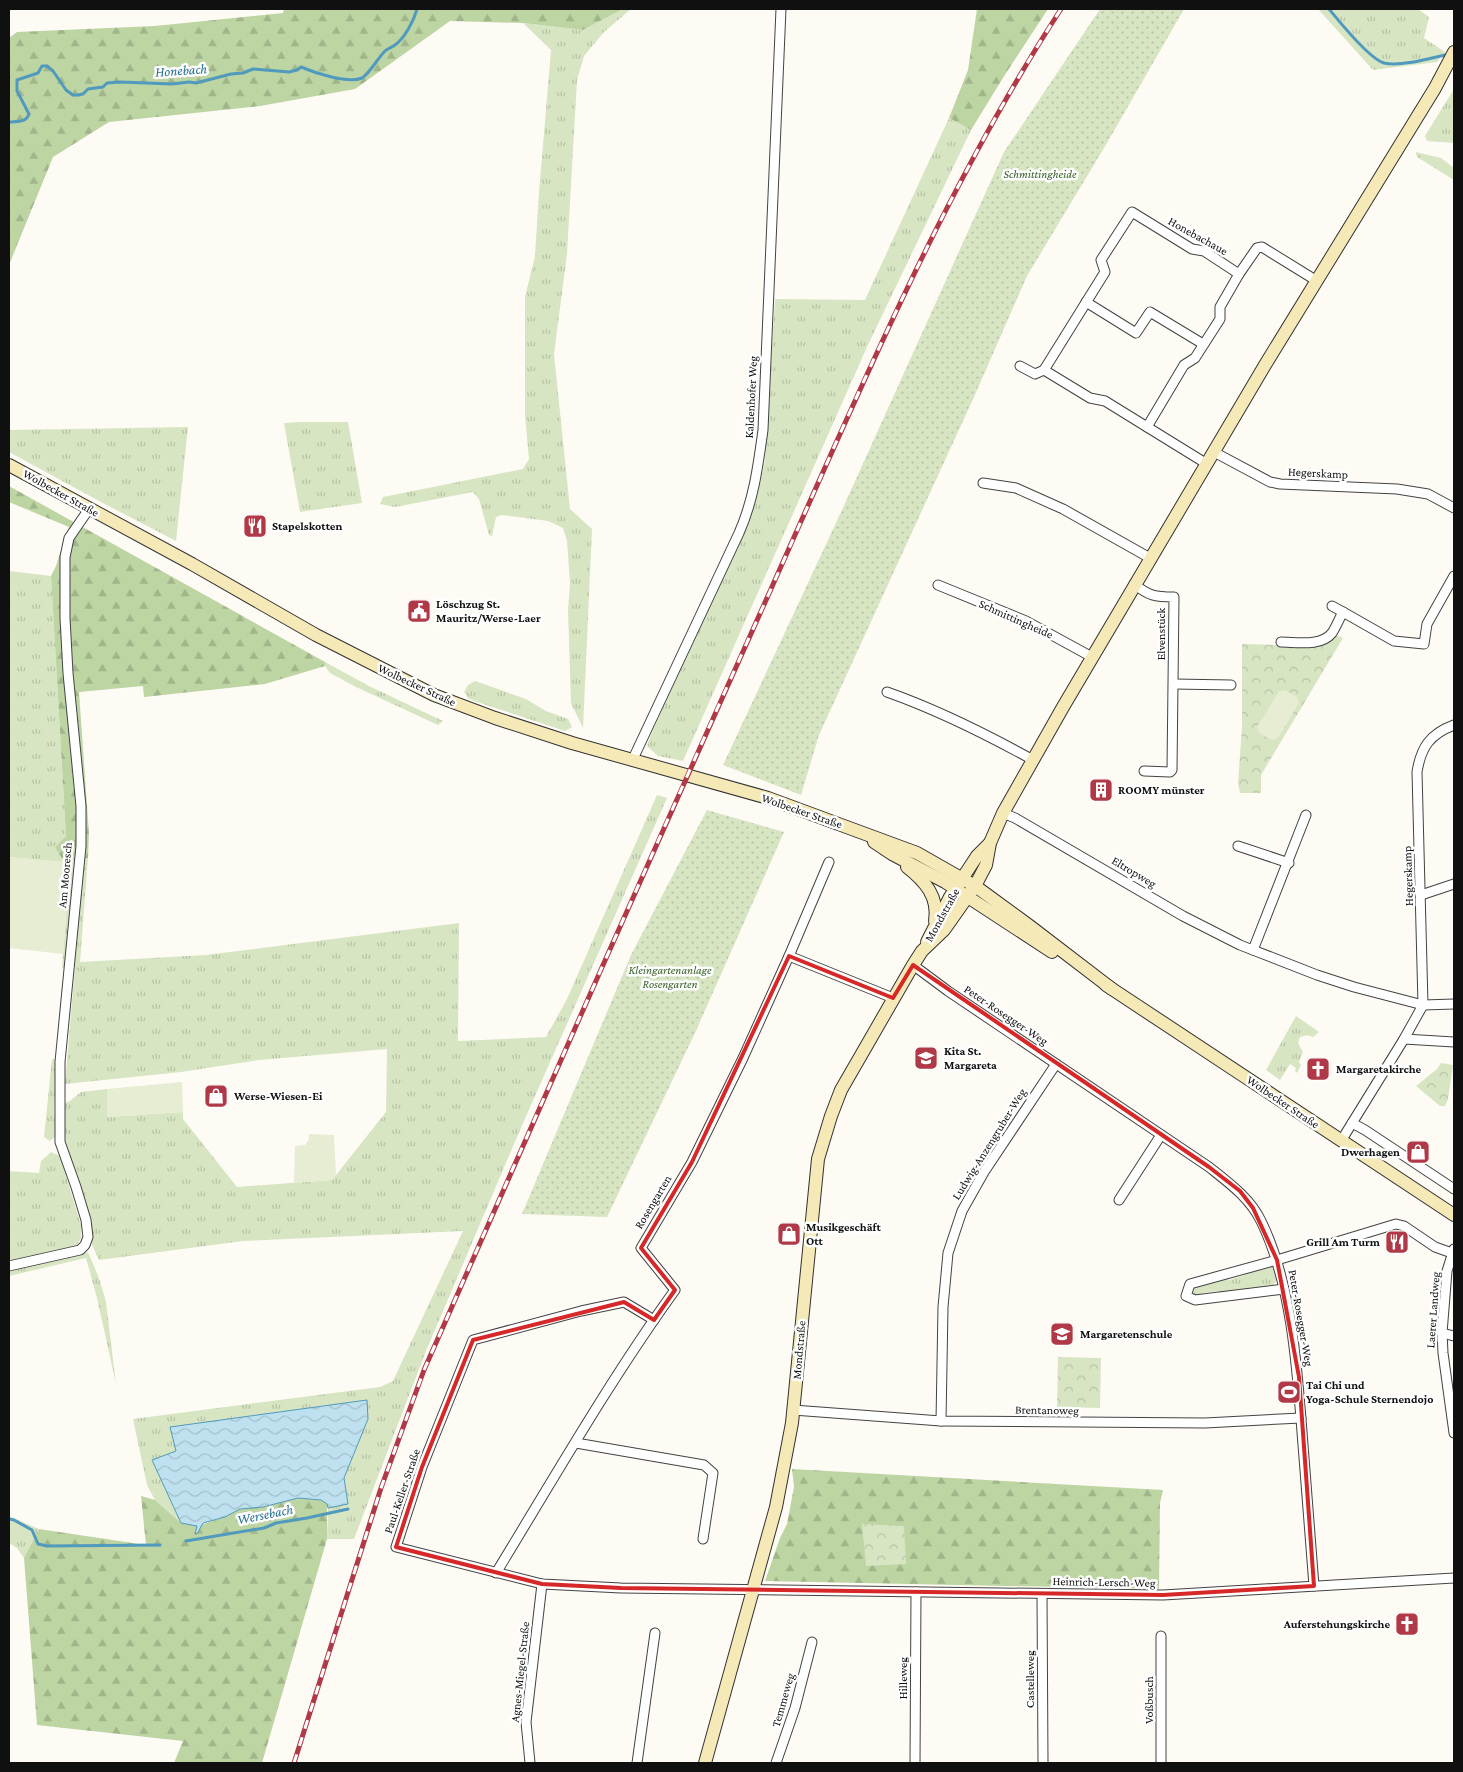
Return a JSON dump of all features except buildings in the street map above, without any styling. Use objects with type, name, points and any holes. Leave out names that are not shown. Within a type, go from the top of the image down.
[{"type":"street","name":"Kaldenhofer Weg","points":[[632,761],[742,526],[751,502],[757,477],[763,430],[781,9]]},
{"type":"street","points":[[972,891],[986,865],[990,843],[1003,813],[1092,657],[1250,389],[1435,88],[1452,56]]},
{"type":"street","name":"Honebachaue","points":[[1044,370],[1105,272],[1101,260],[1132,212],[1192,249],[1204,251],[1240,274]]},
{"type":"street","points":[[1147,427],[1184,365],[1195,358],[1220,319],[1220,307],[1257,248],[1262,247],[1317,281]]},
{"type":"street","points":[[1086,302],[1136,333],[1150,312],[1203,344]]},
{"type":"street","points":[[1020,366],[1035,374],[1044,370],[1090,398],[1105,401],[1207,464]]},
{"type":"street","name":"Hegerskamp","points":[[1214,452],[1270,482],[1397,489],[1428,494],[1454,508]]},
{"type":"street","name":"Wolbecker Straße","points":[[9,465],[192,564],[316,635],[434,695],[495,718],[632,761],[768,798],[917,853],[972,891],[1026,935],[1112,988],[1454,1215]]},
{"type":"street","points":[[984,483],[1016,488],[1063,509],[1150,558]]},
{"type":"street","name":"Am Mooresch","points":[[9,1266],[80,1250],[88,1238],[86,1220],[60,1142],[59,1080],[81,846],[81,806],[65,627],[65,557],[69,538],[89,509]]},
{"type":"street","points":[[1332,606],[1394,641],[1424,644],[1427,624],[1454,576]]},
{"type":"street","name":"Elvenstück","points":[[1134,584],[1153,596],[1174,597],[1172,770],[1170,772],[1144,771]]},
{"type":"street","name":"Schmittingheide","points":[[938,585],[1026,621],[1092,657]]},
{"type":"street","points":[[1282,642],[1310,642],[1327,637],[1331,634],[1343,612]]},
{"type":"street","points":[[1174,684],[1231,686]]},
{"type":"street","points":[[887,692],[950,717],[1033,760]]},
{"type":"street","name":"Hegerskamp","points":[[1423,1005],[1417,791],[1420,758],[1424,747],[1435,735],[1454,725]]},
{"type":"street","name":"Eltropweg","points":[[1003,813],[1024,823],[1183,916],[1253,950],[1318,975],[1423,1005],[1454,1004]]},
{"type":"street","points":[[1253,950],[1289,863],[1306,815]]},
{"type":"street","name":"Wolbecker Straße","points":[[858,830],[892,854],[960,884]]},
{"type":"street","points":[[960,884],[977,856],[990,843]]},
{"type":"street","points":[[1238,846],[1289,863]]},
{"type":"street","points":[[892,854],[917,875],[931,891],[936,908],[934,926]]},
{"type":"street","name":"Rosengarten","points":[[496,1573],[576,1443],[675,1290],[641,1248],[692,1162],[743,1058],[829,862]]},
{"type":"street","name":"Mondstraße","points":[[705,1763],[754,1590],[785,1468],[793,1410],[818,1159],[841,1090],[893,998],[922,952],[934,926],[960,884]]},
{"type":"street","points":[[1421,895],[1454,884]]},
{"type":"street","name":"Mondstraße","points":[[922,952],[944,930],[972,891]]},
{"type":"street","points":[[789,956],[893,998]]},
{"type":"street","name":"Peter-Rosegger-Weg","points":[[913,965],[1162,1135],[1240,1191],[1261,1220],[1277,1260],[1299,1377],[1314,1586]]},
{"type":"street","points":[[1341,1140],[1423,1005]]},
{"type":"street","points":[[1404,1039],[1454,1042]]},
{"type":"street","name":"Ludwig-Anzengruber-Weg","points":[[940,1421],[943,1307],[948,1253],[962,1211],[984,1172],[1056,1064]]},
{"type":"street","points":[[1352,1123],[1454,1189]]},
{"type":"street","points":[[1119,1200],[1162,1135]]},
{"type":"street","points":[[1284,1290],[1195,1300],[1186,1296],[1190,1284],[1396,1224],[1404,1226],[1435,1247],[1453,1251]]},
{"type":"street","name":"Laerer Landweg","points":[[1453,1251],[1445,1291],[1442,1333],[1454,1433]]},
{"type":"street","name":"Paul-Keller-Straße","points":[[654,1320],[624,1302],[473,1340],[422,1468],[396,1547],[542,1584],[622,1588],[754,1590]]},
{"type":"street","points":[[1442,1333],[1454,1336]]},
{"type":"street","name":"Brentanoweg","points":[[793,1410],[940,1421],[1205,1423],[1301,1418]]},
{"type":"street","points":[[576,1443],[704,1465],[713,1473],[703,1539]]},
{"type":"street","name":"Heinrich-Lersch-Weg","points":[[754,1590],[1163,1595],[1378,1584],[1454,1578]]},
{"type":"street","name":"Agnes-Miegel-Straße","points":[[530,1763],[526,1722],[542,1584]]},
{"type":"street","name":"Hilleweg","points":[[915,1763],[916,1592]]},
{"type":"street","name":"Castelleweg","points":[[1042,1594],[1043,1763]]},
{"type":"street","points":[[637,1763],[655,1633]]},
{"type":"street","name":"Voßbusch","points":[[1161,1636],[1161,1763]]},
{"type":"street","name":"Temmeweg","points":[[776,1763],[795,1708],[812,1642]]},
{"type":"highlighted area","points":[[789,956],[893,998],[913,965],[1209,1167],[1240,1191],[1253,1208],[1277,1260],[1299,1377],[1314,1586],[1163,1595],[621,1588],[542,1584],[396,1547],[422,1467],[473,1340],[624,1302],[654,1320],[675,1290],[641,1248],[692,1162]]},
{"type":"green space","points":[[284,9],[623,9],[583,30],[523,23],[450,21],[355,89],[260,106],[109,122],[53,157],[9,265],[9,38],[17,32],[155,26],[283,13]]},
{"type":"green space","points":[[623,9],[631,9],[604,32],[584,56],[577,80],[567,254],[554,354],[570,509],[592,529],[583,728],[571,703],[568,610],[570,584],[567,541],[563,528],[548,521],[502,515],[496,517],[492,536],[489,535],[479,499],[473,492],[395,507],[380,504],[383,497],[523,469],[529,459],[525,415],[525,297],[535,256],[551,50],[523,23],[583,30]]},
{"type":"green space","points":[[977,9],[1048,9],[971,130],[949,118],[968,70]]},
{"type":"green space","name":"Schmittingheide","points":[[1100,9],[1184,9],[1107,143],[1027,276],[974,397],[819,735],[801,795],[723,765],[842,510],[1004,152]]},
{"type":"green space","points":[[1318,9],[1418,9],[1429,17],[1424,38],[1445,52],[1437,62],[1373,70]]},
{"type":"green space","points":[[1454,89],[1454,143],[1427,141],[1425,136]]},
{"type":"green space","points":[[949,118],[971,130],[867,347],[683,761],[658,756],[647,746],[652,732],[745,529],[758,494],[765,460],[775,299],[865,300]]},
{"type":"green space","points":[[1416,152],[1441,158],[1454,168],[1454,180],[1417,157]]},
{"type":"green space","points":[[348,422],[362,503],[300,512],[284,423]]},
{"type":"green space","points":[[188,427],[176,541],[9,452],[9,430]]},
{"type":"green space","points":[[9,486],[325,662],[325,666],[265,684],[144,697],[143,686],[79,692],[89,834],[88,858],[70,862],[61,857],[55,847],[66,836],[51,576],[69,527],[9,502]]},
{"type":"green space","points":[[9,571],[51,576],[66,836],[55,847],[70,862],[88,858],[80,962],[206,955],[459,923],[458,1041],[546,1037],[567,999],[657,795],[667,798],[520,1130],[426,1351],[354,1539],[327,1539],[328,1508],[347,1504],[344,1478],[368,1419],[176,1451],[153,1460],[181,1523],[155,1500],[147,1485],[133,1419],[380,1387],[393,1381],[463,1231],[243,1241],[99,1260],[92,1245],[88,1220],[64,1145],[62,1104],[70,1101],[81,1092],[107,1089],[107,1117],[183,1112],[183,1119],[237,1187],[332,1180],[386,1112],[387,1049],[259,1060],[181,1072],[65,1084],[75,967],[62,968],[70,863],[9,857]]},
{"type":"green space","points":[[1335,634],[1343,638],[1261,775],[1261,793],[1240,793],[1238,784],[1242,726],[1242,644],[1311,646]]},
{"type":"green space","points":[[325,662],[369,686],[443,721],[438,725],[356,687],[330,673],[325,666]]},
{"type":"green space","points":[[475,681],[526,699],[546,711],[568,719],[572,727],[565,731],[474,701],[468,698],[464,692],[468,685]]},
{"type":"green space","points":[[1285,690],[1297,697],[1299,703],[1278,738],[1272,740],[1259,733],[1257,727],[1279,691]]},
{"type":"green space","name":"Kleingartenanlage Rosengarten","points":[[707,810],[784,832],[695,1033],[607,1217],[522,1214],[631,955]]},
{"type":"green space","points":[[9,857],[70,862],[63,954],[9,948]]},
{"type":"green space","points":[[1296,1016],[1319,1032],[1313,1037],[1307,1035],[1300,1037],[1298,1043],[1303,1052],[1299,1062],[1301,1065],[1297,1073],[1295,1071],[1296,1068],[1290,1064],[1280,1080],[1266,1070]]},
{"type":"green space","points":[[52,1059],[57,1059],[54,1107],[56,1136],[50,1141],[44,1137]]},
{"type":"green space","points":[[1441,1063],[1453,1065],[1448,1099],[1445,1106],[1440,1106],[1416,1086],[1437,1069]]},
{"type":"green space","points":[[182,1082],[183,1112],[107,1117],[107,1089]]},
{"type":"green space","points":[[309,1134],[334,1135],[336,1175],[332,1180],[294,1183],[295,1146],[305,1145],[309,1139]]},
{"type":"green space","points":[[51,1152],[60,1156],[81,1225],[81,1238],[76,1246],[9,1261],[9,1171],[39,1173],[41,1161]]},
{"type":"green space","points":[[88,1252],[99,1278],[106,1302],[116,1384],[86,1258],[9,1276],[9,1270]]},
{"type":"green space","points":[[1268,1265],[1273,1267],[1277,1280],[1273,1285],[1220,1293],[1218,1291],[1202,1293],[1202,1296],[1194,1296],[1192,1292],[1194,1288],[1228,1278],[1229,1280],[1245,1275],[1245,1272]]},
{"type":"green space","points":[[1058,1357],[1101,1358],[1100,1408],[1057,1407]]},
{"type":"green space","points":[[792,1469],[1163,1490],[1160,1503],[1159,1589],[765,1581],[787,1524],[794,1487]]},
{"type":"green space","points":[[141,1496],[155,1500],[181,1523],[197,1526],[225,1517],[240,1509],[263,1507],[298,1498],[321,1500],[327,1504],[327,1539],[262,1763],[174,1763],[183,1741],[37,1725],[24,1558],[39,1529],[146,1545]]},
{"type":"green space","points":[[9,1516],[39,1529],[24,1558],[17,1548],[9,1543]]},
{"type":"green space","points":[[862,1524],[904,1526],[906,1564],[866,1566]]},
{"type":"water","points":[[367,1400],[368,1419],[344,1478],[348,1504],[328,1508],[327,1504],[321,1500],[298,1498],[263,1507],[240,1509],[225,1517],[203,1523],[197,1534],[195,1534],[197,1526],[181,1523],[152,1460],[176,1451],[170,1427]]},
{"type":"waterway","name":"Honebach","points":[[9,122],[26,119],[29,114],[17,91],[17,80],[38,73],[42,66],[47,66],[53,71],[66,90],[73,95],[83,94],[88,89],[103,87],[107,83],[196,83],[253,69],[289,72],[301,67],[340,79],[362,78],[385,51],[395,45],[406,33],[417,9]]},
{"type":"waterway","name":"Honebach","points":[[1329,9],[1370,55],[1384,63],[1407,63],[1449,54]]},
{"type":"waterway","name":"Wersebach","points":[[186,1541],[264,1528],[276,1523],[348,1509]]},
{"type":"waterway","name":"Wersebach","points":[[9,1519],[32,1530],[38,1544],[47,1546],[160,1545]]},
{"type":"railway","points":[[294,1763],[381,1488],[424,1370],[870,367],[978,149],[1018,78],[1061,9]]},
{"type":"place","name":"Stapelskotten","points":[[255,526]]},
{"type":"place","name":"Löschzug St. Mauritz/Werse-Laer","points":[[419,611]]},
{"type":"place","name":"ROOMY münster","points":[[1101,790]]},
{"type":"place","name":"Kita St. Margareta","points":[[926,1058]]},
{"type":"place","name":"Margaretakirche","points":[[1318,1069]]},
{"type":"place","name":"Werse-Wiesen-Ei","points":[[216,1096]]},
{"type":"place","name":"Dwerhagen","points":[[1418,1152]]},
{"type":"place","name":"Musikgeschäft Ott","points":[[789,1234]]},
{"type":"place","name":"Grill Am Turm","points":[[1397,1242]]},
{"type":"place","name":"Margaretenschule","points":[[1062,1334]]},
{"type":"place","name":"Tai Chi und Yoga-Schule Sternendojo","points":[[1289,1392]]},
{"type":"place","name":"Auferstehungskirche","points":[[1407,1624]]}]
